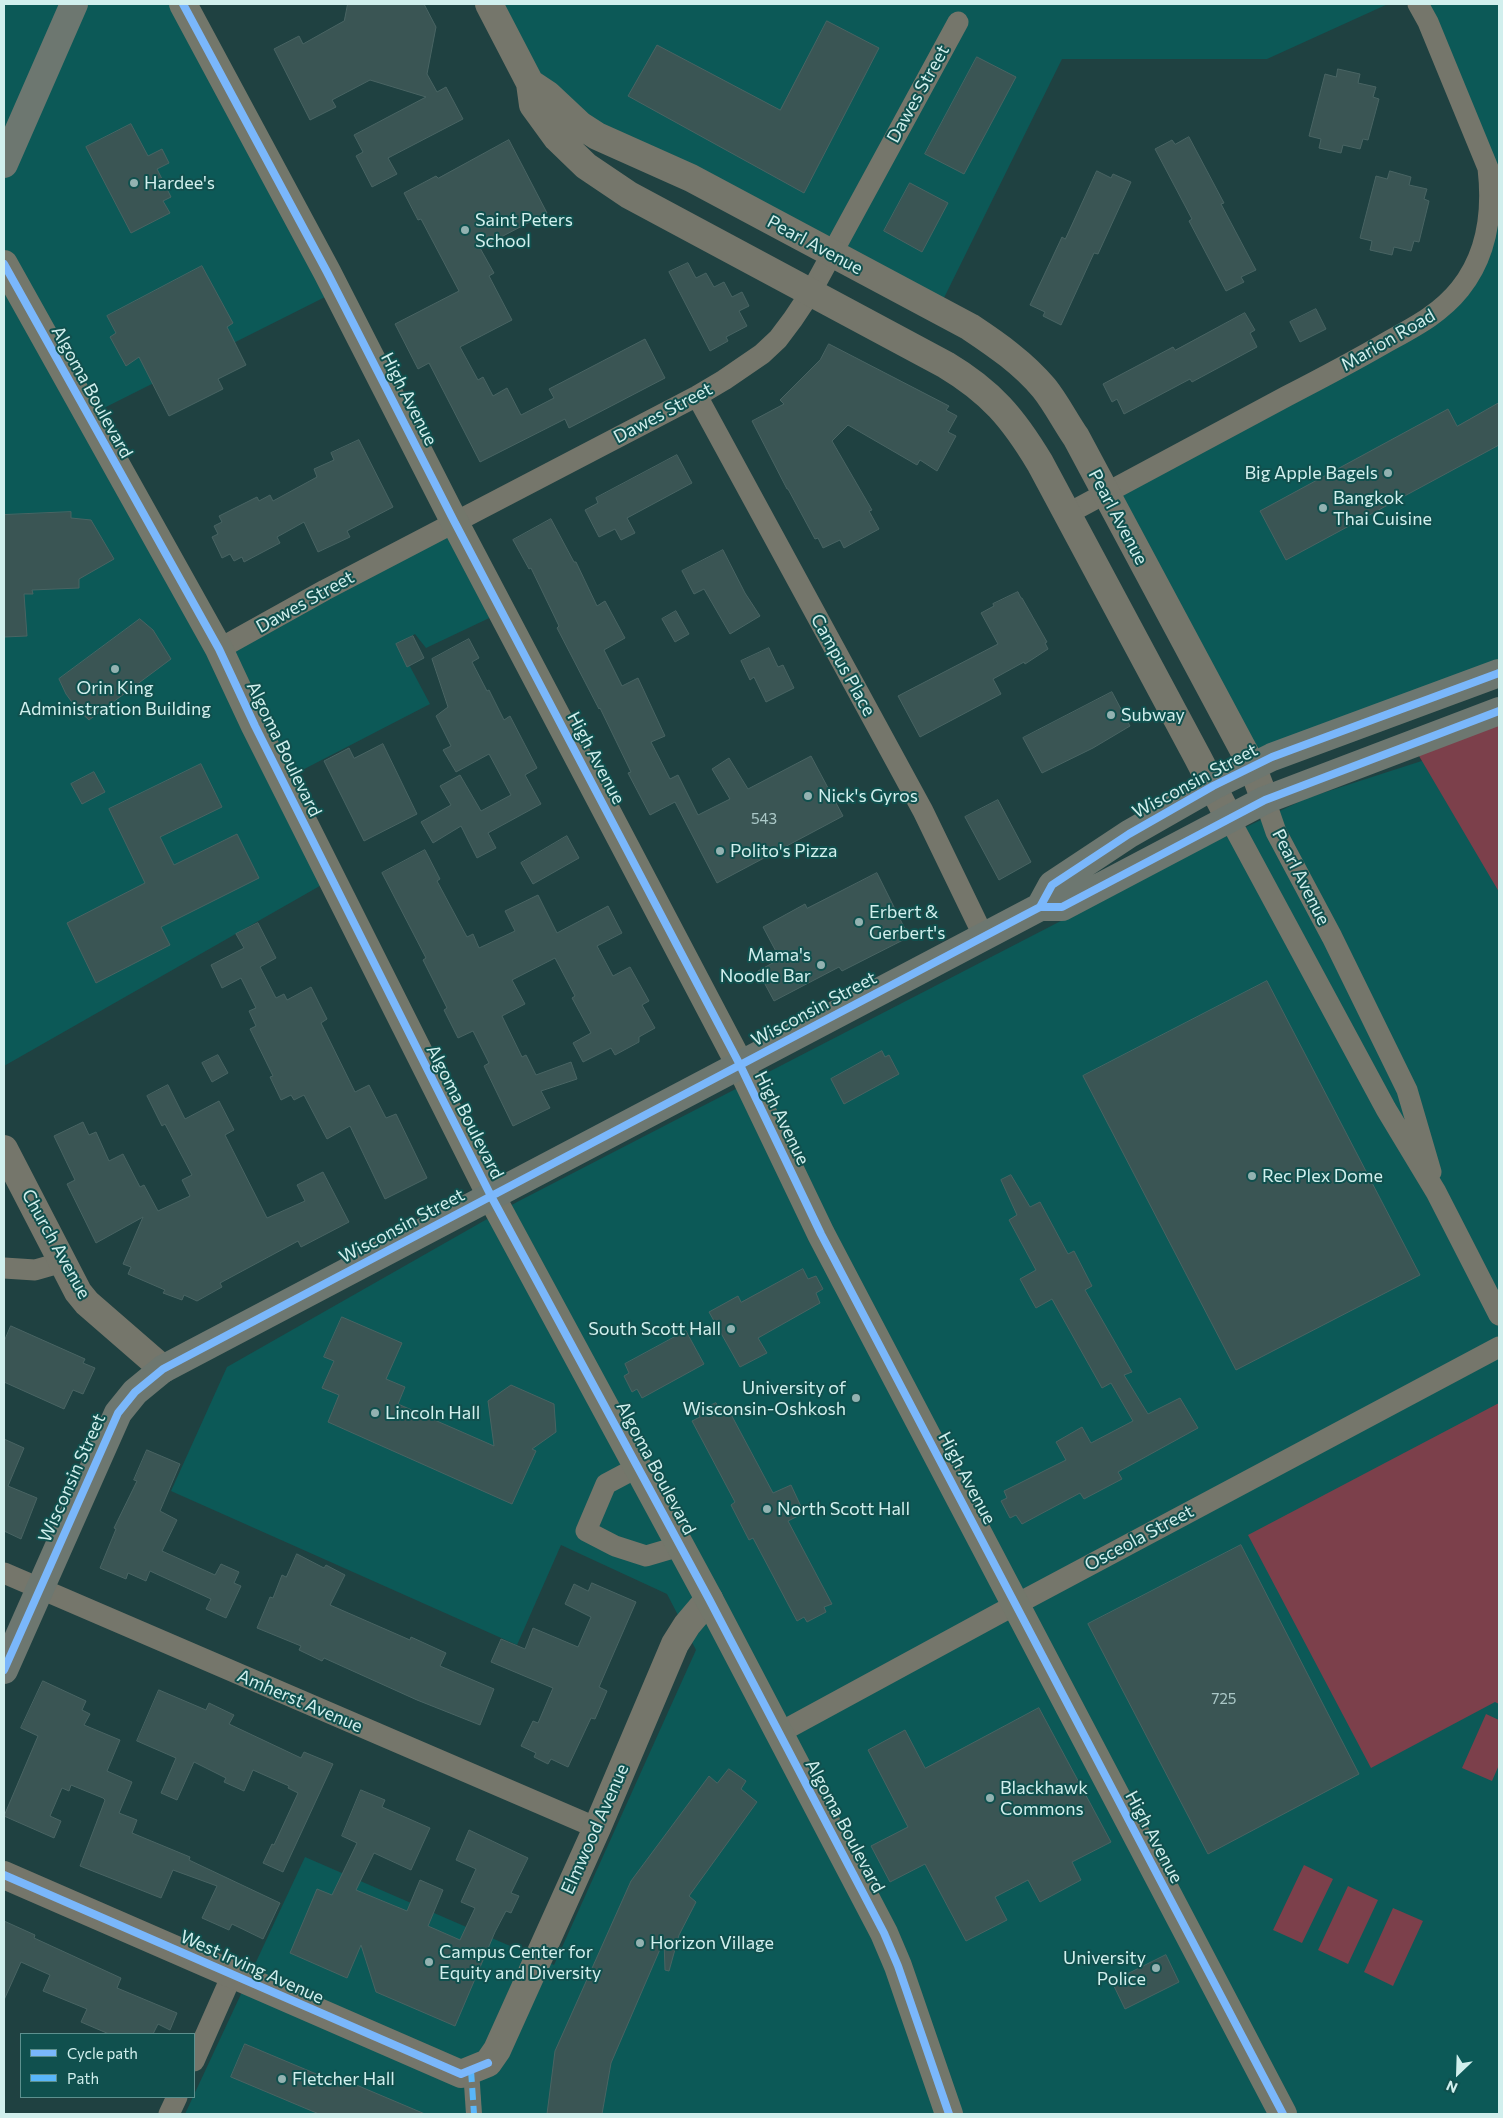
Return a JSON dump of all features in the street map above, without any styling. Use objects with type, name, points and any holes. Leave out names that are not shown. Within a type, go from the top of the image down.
[{"type":"main road","points":[[4,164],[74,4]]},
{"type":"main road","name":"High Avenue","points":[[183,4],[318,255],[454,521],[740,1065],[821,1234],[1283,2114]]},
{"type":"main road","name":"Algoma Boulevard","points":[[4,264],[219,649],[255,726],[491,1196],[709,1599],[884,1933],[898,1966],[949,2114]]},
{"type":"main road","points":[[4,297],[33,316]]},
{"type":"main road","name":"Wisconsin Street","points":[[1040,907],[1052,885],[1129,834],[1212,786],[1252,766],[1499,673]]},
{"type":"main road","name":"Wisconsin Street","points":[[4,1670],[118,1412],[135,1392],[163,1369],[1040,907],[1062,907],[1265,800],[1499,711]]},
{"type":"street","name":"Pearl Avenue","points":[[489,4],[530,83],[533,105],[557,138],[593,171],[630,195],[946,365],[985,392],[1006,413],[1023,435],[1386,1110],[1436,1192],[1499,1315]]},
{"type":"street","name":"Marion Road","points":[[1067,514],[1164,460],[1356,360],[1424,322],[1442,308],[1461,288],[1476,265],[1486,239],[1490,217],[1488,168],[1438,47],[1418,4]]},
{"type":"street","name":"Dawes Street","points":[[219,649],[454,521],[697,396],[762,354],[783,332],[811,292],[958,22]]},
{"type":"street","name":"Pearl Avenue","points":[[530,83],[548,94],[573,120],[597,136],[691,178],[962,323],[1006,351],[1032,375],[1050,397],[1076,437],[1252,766],[1276,832],[1332,937],[1408,1090],[1424,1142],[1436,1192]]},
{"type":"street","name":"Campus Place","points":[[697,396],[922,811],[984,937]]},
{"type":"street","name":"Church Avenue","points":[[4,1150],[78,1292],[87,1303],[163,1369]]},
{"type":"street","points":[[4,1268],[35,1270],[63,1262]]},
{"type":"street","name":"Osceola Street","points":[[779,1733],[1016,1604],[1499,1347]]},
{"type":"street","points":[[638,1467],[606,1484],[586,1531],[615,1546],[646,1556],[680,1546]]},
{"type":"street","name":"Amherst Avenue","points":[[4,1574],[597,1828]]},
{"type":"street","name":"Elmwood Avenue","points":[[479,2066],[497,2050],[597,1828],[676,1644],[687,1625],[709,1599]]},
{"type":"street","name":"West Irving Avenue","points":[[4,1876],[461,2074],[479,2066]]},
{"type":"street","points":[[195,2059],[232,1975]]},
{"type":"street","points":[[474,2114],[479,2066]]},
{"type":"street","points":[[169,2114],[177,2098]]},
{"type":"shaded area","points":[[4,4],[183,4],[337,291],[100,410],[219,649],[454,521],[502,612],[426,648],[415,634],[398,644],[430,704],[283,780],[332,879],[4,1066]]},
{"type":"shaded area","points":[[489,4],[1388,4],[1267,59],[1062,59],[938,310],[567,114]]},
{"type":"shaded area","points":[[1418,4],[1499,4],[1499,673],[1252,766],[1105,494],[1461,288],[1490,192]]},
{"type":"shaded area","points":[[1499,711],[1499,892],[1412,744]]},
{"type":"shaded area","name":"University of Wisconsin-Oshkosh","points":[[1499,736],[1499,2114],[185,2114],[192,2098],[195,2098],[195,2093],[305,1857],[554,1965],[696,1650],[667,1594],[561,1545],[517,1645],[171,1491],[227,1367],[517,1202],[1204,847],[1307,798]]},
{"type":"shaded area","points":[[1499,1403],[1499,1704],[1495,1702],[1371,1768],[1248,1535]]},
{"type":"shaded area","points":[[1486,1714],[1499,1720],[1499,1765],[1492,1781],[1462,1768]]},
{"type":"shaded area","points":[[1304,1865],[1333,1879],[1302,1943],[1273,1930]]},
{"type":"shaded area","points":[[1348,1886],[1378,1900],[1348,1964],[1318,1950]]},
{"type":"shaded area","points":[[1393,1908],[1423,1921],[1393,1986],[1364,1972]]},
{"type":"building","points":[[348,4],[424,4],[436,27],[427,74],[437,92],[446,87],[463,119],[388,158],[397,174],[372,187],[356,156],[363,152],[354,135],[426,97],[370,80],[332,100],[336,107],[310,120],[274,49],[299,36],[303,44],[344,21]]},
{"type":"building","points":[[827,21],[879,48],[804,193],[628,96],[657,45],[780,110]]},
{"type":"building","points":[[977,57],[1016,77],[964,174],[925,154]]},
{"type":"building","points":[[1338,69],[1360,74],[1358,83],[1376,87],[1373,97],[1379,99],[1368,140],[1363,139],[1360,149],[1343,145],[1341,153],[1319,148],[1321,139],[1309,136],[1325,74],[1336,77]]},
{"type":"building","name":"Hardee's","points":[[131,124],[148,156],[162,149],[169,163],[157,169],[171,197],[163,201],[170,213],[131,233],[86,147]]},
{"type":"building","points":[[1189,137],[1224,203],[1221,204],[1256,270],[1241,277],[1244,282],[1226,291],[1189,221],[1192,219],[1155,149],[1172,140],[1175,144]]},
{"type":"building","points":[[509,140],[547,213],[480,248],[494,273],[489,276],[512,320],[460,347],[478,380],[483,377],[493,396],[507,388],[521,415],[554,398],[549,389],[645,339],[665,378],[569,428],[565,419],[480,462],[429,363],[418,369],[395,324],[459,291],[421,219],[418,220],[404,193],[436,176],[438,178]]},
{"type":"building","points":[[1097,171],[1111,178],[1113,174],[1131,182],[1098,254],[1094,253],[1061,325],[1043,316],[1045,312],[1030,305],[1062,237],[1065,239]]},
{"type":"building","points":[[1390,171],[1411,177],[1409,185],[1427,189],[1424,199],[1429,201],[1419,242],[1414,241],[1411,251],[1394,247],[1392,255],[1370,250],[1372,241],[1360,238],[1376,176],[1387,179]]},
{"type":"building","points":[[910,183],[948,203],[922,252],[884,231]]},
{"type":"building","points":[[688,263],[696,278],[706,273],[714,287],[724,282],[732,297],[742,292],[749,306],[739,311],[747,326],[726,337],[728,341],[710,351],[669,272]]},
{"type":"building","points":[[202,266],[233,323],[227,327],[246,365],[218,379],[223,389],[169,416],[139,357],[126,366],[110,337],[116,333],[107,316]]},
{"type":"building","points":[[1316,309],[1326,329],[1300,342],[1290,322]]},
{"type":"building","points":[[1245,313],[1255,330],[1250,333],[1257,347],[1192,382],[1190,379],[1124,414],[1117,399],[1112,402],[1103,384],[1173,347],[1175,350]]},
{"type":"building","points":[[829,344],[949,406],[946,410],[957,416],[948,432],[956,436],[937,471],[920,460],[917,465],[848,425],[832,441],[872,510],[869,511],[879,529],[844,548],[840,540],[823,548],[818,538],[815,539],[752,421],[784,404],[780,400],[820,360]]},
{"type":"building","points":[[1499,403],[1499,445],[1286,560],[1260,511],[1448,409],[1457,426]]},
{"type":"building","points":[[359,440],[393,507],[347,531],[350,537],[318,552],[304,522],[277,537],[280,543],[244,562],[242,557],[234,561],[230,554],[222,558],[212,537],[218,534],[214,526],[222,522],[219,516],[257,497],[259,501],[270,495],[273,501],[317,477],[314,469],[334,460],[331,453]]},
{"type":"building","points":[[677,455],[692,483],[627,518],[635,533],[621,540],[615,529],[599,537],[585,510],[598,503],[596,498]]},
{"type":"building","points":[[71,512],[71,518],[91,520],[114,559],[79,579],[79,588],[32,590],[33,594],[24,594],[27,636],[4,637],[4,515]]},
{"type":"building","points":[[551,519],[574,562],[576,562],[597,606],[605,601],[625,638],[604,650],[622,686],[638,678],[665,736],[651,742],[670,779],[678,775],[698,815],[730,799],[712,769],[729,758],[748,789],[811,756],[843,816],[717,883],[675,802],[650,815],[628,773],[631,772],[600,708],[557,628],[559,626],[531,568],[529,569],[513,540]]},
{"type":"building","points":[[723,550],[745,593],[760,616],[730,634],[704,589],[694,594],[682,571]]},
{"type":"building","points":[[1018,592],[1047,642],[1045,643],[1048,649],[1025,664],[1024,662],[993,679],[1001,694],[920,737],[898,696],[998,644],[981,613],[994,606],[993,604]]},
{"type":"building","points":[[676,611],[689,634],[675,642],[662,619]]},
{"type":"building","name":"Orin King Administration Building","points":[[140,619],[153,630],[171,659],[89,720],[77,709],[66,694],[59,679]]},
{"type":"building","points":[[413,636],[424,658],[407,667],[396,644]]},
{"type":"building","points":[[469,639],[479,658],[472,662],[487,691],[489,690],[504,720],[510,716],[537,768],[525,775],[541,804],[488,833],[496,848],[477,858],[461,826],[433,843],[421,822],[451,805],[440,786],[460,775],[481,811],[511,795],[489,754],[456,772],[443,750],[451,746],[436,716],[448,707],[432,659]]},
{"type":"building","points":[[769,648],[778,667],[783,665],[794,688],[766,702],[754,677],[750,680],[741,661]]},
{"type":"building","points":[[1112,692],[1130,726],[1093,748],[1042,773],[1023,738]]},
{"type":"building","points":[[383,744],[417,814],[364,841],[324,761],[349,748],[354,758]]},
{"type":"building","points":[[201,764],[222,807],[160,837],[174,865],[237,834],[259,878],[161,927],[170,945],[96,983],[67,923],[145,883],[109,809]]},
{"type":"building","points":[[94,772],[105,792],[82,804],[71,784]]},
{"type":"building","points":[[998,800],[1031,862],[999,880],[965,817]]},
{"type":"building","points":[[567,836],[579,858],[533,884],[521,863]]},
{"type":"building","points":[[425,850],[440,879],[437,881],[467,937],[473,934],[479,948],[515,931],[505,911],[538,895],[557,933],[608,906],[622,933],[597,946],[613,976],[630,967],[649,1001],[642,1005],[655,1028],[639,1037],[639,1042],[615,1055],[611,1048],[583,1062],[573,1043],[591,1033],[572,998],[575,996],[555,958],[512,980],[525,1004],[502,1016],[522,1057],[526,1055],[536,1075],[571,1062],[577,1079],[541,1091],[550,1108],[513,1126],[484,1066],[489,1063],[473,1031],[458,1038],[444,1010],[447,1008],[423,960],[426,958],[382,873]]},
{"type":"building","points":[[877,873],[909,937],[842,971],[839,967],[774,1001],[758,971],[780,959],[763,927],[805,904],[807,908]]},
{"type":"building","points":[[258,923],[276,958],[260,967],[276,998],[284,994],[287,1000],[311,987],[327,1019],[321,1023],[355,1092],[369,1085],[386,1118],[396,1114],[427,1178],[385,1199],[350,1126],[327,1139],[304,1095],[294,1100],[291,1095],[281,1100],[270,1077],[273,1076],[250,1029],[256,1026],[249,1011],[256,1008],[241,978],[222,988],[211,965],[244,948],[236,934]]},
{"type":"building","name":"Rec Plex Dome","points":[[1267,981],[1420,1275],[1236,1370],[1083,1076]]},
{"type":"building","points":[[882,1051],[885,1057],[889,1055],[899,1074],[844,1104],[831,1079]]},
{"type":"building","points":[[218,1055],[228,1073],[212,1082],[202,1063]]},
{"type":"building","points":[[168,1085],[185,1119],[219,1101],[234,1130],[225,1135],[267,1218],[305,1201],[297,1185],[323,1172],[349,1222],[301,1247],[298,1241],[220,1283],[222,1287],[197,1301],[184,1295],[182,1300],[163,1293],[165,1290],[128,1274],[131,1267],[123,1264],[143,1217],[96,1243],[67,1184],[75,1180],[54,1136],[83,1122],[89,1135],[96,1132],[109,1161],[123,1154],[140,1187],[144,1185],[158,1211],[190,1196],[182,1180],[192,1175],[165,1124],[162,1126],[147,1096]]},
{"type":"building","points":[[1011,1175],[1030,1207],[1040,1202],[1068,1254],[1074,1251],[1092,1286],[1085,1290],[1132,1372],[1124,1375],[1148,1414],[1180,1398],[1198,1428],[1118,1472],[1122,1479],[1084,1499],[1080,1493],[1022,1524],[1016,1515],[1010,1518],[1001,1501],[1007,1498],[1004,1491],[1066,1460],[1056,1442],[1082,1427],[1091,1443],[1133,1421],[1111,1383],[1102,1388],[1052,1299],[1036,1308],[1020,1279],[1036,1270],[1009,1220],[1017,1215],[1001,1180]]},
{"type":"building","points":[[803,1269],[808,1279],[816,1276],[823,1289],[816,1293],[820,1303],[758,1338],[767,1353],[740,1367],[709,1312],[738,1296],[741,1302]]},
{"type":"building","name":"Lincoln Hall","points":[[342,1317],[402,1343],[386,1379],[405,1387],[398,1404],[494,1446],[488,1401],[511,1385],[554,1404],[556,1432],[532,1449],[536,1451],[512,1504],[328,1422],[339,1395],[322,1388],[334,1361],[324,1357]]},
{"type":"building","points":[[11,1326],[85,1359],[83,1363],[95,1368],[83,1394],[73,1390],[64,1409],[4,1382],[4,1342]]},
{"type":"building","points":[[686,1331],[704,1364],[642,1398],[637,1389],[632,1392],[624,1376],[629,1373],[625,1364]]},
{"type":"building","name":"North Scott Hall","points":[[716,1403],[719,1408],[726,1405],[773,1493],[791,1485],[804,1513],[788,1521],[832,1604],[824,1607],[826,1612],[807,1622],[804,1617],[797,1621],[753,1538],[749,1540],[731,1505],[735,1502],[692,1421],[700,1417],[697,1412]]},
{"type":"building","points":[[4,1439],[24,1448],[8,1486],[37,1498],[21,1539],[4,1531]]},
{"type":"building","points":[[147,1450],[180,1464],[160,1511],[177,1520],[162,1551],[215,1575],[221,1564],[239,1572],[234,1583],[241,1586],[226,1618],[206,1609],[211,1599],[150,1571],[146,1581],[128,1573],[126,1579],[100,1568],[116,1529],[114,1528],[137,1481],[134,1480]]},
{"type":"building","points":[[1241,1545],[1359,1774],[1208,1854],[1088,1624]]},
{"type":"building","points":[[297,1554],[324,1568],[326,1565],[345,1575],[330,1605],[410,1640],[411,1637],[446,1653],[440,1666],[494,1689],[480,1725],[417,1700],[324,1658],[322,1661],[299,1650],[301,1646],[257,1628],[270,1597],[273,1598],[282,1575],[286,1577]]},
{"type":"building","points":[[592,1583],[636,1602],[599,1687],[607,1691],[595,1719],[591,1718],[568,1767],[551,1759],[548,1764],[534,1757],[536,1753],[521,1746],[533,1721],[538,1723],[553,1688],[491,1662],[501,1639],[525,1649],[533,1628],[578,1647],[591,1617],[565,1604],[574,1584],[588,1591]]},
{"type":"building","points":[[43,1681],[86,1701],[82,1710],[90,1714],[84,1725],[120,1740],[107,1771],[132,1782],[119,1813],[137,1820],[132,1833],[190,1857],[189,1860],[280,1903],[263,1939],[232,1924],[229,1930],[202,1918],[217,1886],[173,1870],[161,1898],[80,1866],[105,1800],[103,1798],[71,1785],[69,1791],[62,1788],[50,1816],[61,1821],[54,1838],[4,1816],[38,1736],[21,1728]]},
{"type":"building","points":[[159,1690],[206,1710],[209,1703],[234,1715],[229,1724],[301,1758],[304,1752],[333,1764],[283,1872],[263,1863],[272,1844],[274,1845],[298,1793],[288,1788],[289,1786],[253,1770],[244,1791],[224,1782],[226,1778],[194,1762],[177,1800],[161,1793],[176,1758],[137,1741]]},
{"type":"building","name":"Blackhawk Commons","points":[[1039,1708],[1111,1842],[1072,1862],[1081,1880],[1040,1902],[1028,1880],[995,1897],[1007,1920],[966,1941],[925,1864],[890,1882],[871,1846],[908,1827],[868,1750],[905,1730],[925,1768]]},
{"type":"building","name":"Horizon Village","points":[[729,1769],[746,1781],[741,1789],[757,1802],[689,1896],[696,1902],[679,1935],[669,1971],[665,1970],[664,1940],[611,2063],[602,2114],[547,2114],[555,2051],[631,1881],[709,1776],[717,1783]]},
{"type":"building","points":[[361,1790],[385,1800],[382,1807],[430,1828],[411,1870],[374,1853],[356,1890],[407,1911],[420,1880],[443,1890],[428,1926],[460,1940],[475,1908],[461,1902],[476,1869],[456,1860],[469,1830],[528,1858],[511,1893],[519,1896],[511,1913],[506,1911],[495,1932],[455,2026],[376,1992],[361,1945],[347,1978],[290,1953],[317,1889],[332,1895],[357,1843],[342,1836]]},
{"type":"building","points":[[4,1921],[35,1935],[34,1938],[121,1978],[117,1988],[177,2013],[170,2030],[158,2024],[154,2033],[107,2033],[81,2022],[87,2009],[43,1991],[50,1975],[21,1962],[4,2000]]},
{"type":"building","name":"University Police","points":[[1166,1955],[1179,1982],[1125,2009],[1112,1982]]},
{"type":"building","name":"Fletcher Hall","points":[[245,2044],[345,2086],[347,2081],[425,2114],[319,2114],[231,2077]]},
{"type":"marked path","points":[[471,2070],[474,2114]]},
{"type":"cycle path","points":[[183,4],[327,272],[454,521],[740,1065],[821,1234],[1283,2114]]},
{"type":"cycle path","points":[[4,264],[219,649],[255,726],[491,1196],[709,1599],[884,1933],[898,1966],[949,2114]]},
{"type":"cycle path","points":[[1040,907],[1052,885],[1129,834],[1213,786],[1272,757],[1499,673]]},
{"type":"cycle path","points":[[4,1670],[118,1413],[135,1392],[163,1369],[1040,907],[1062,907],[1265,800],[1499,711]]},
{"type":"cycle path","points":[[4,1875],[461,2074],[488,2063]]},
{"type":"place","name":"Hardee's","points":[[134,183]]},
{"type":"place","name":"Saint Peters School","points":[[465,230]]},
{"type":"place","name":"Big Apple Bagels","points":[[1388,473]]},
{"type":"place","name":"Bangkok Thai Cuisine","points":[[1323,508]]},
{"type":"place","name":"Orin King Administration Building","points":[[115,669]]},
{"type":"place","name":"Subway","points":[[1111,715]]},
{"type":"place","name":"Nick's Gyros","points":[[808,796]]},
{"type":"place","name":"Polito's Pizza","points":[[720,851]]},
{"type":"place","name":"Erbert & Gerbert's","points":[[859,922]]},
{"type":"place","name":"Mama's Noodle Bar","points":[[821,965]]},
{"type":"place","name":"Rec Plex Dome","points":[[1252,1176]]},
{"type":"place","name":"South Scott Hall","points":[[731,1329]]},
{"type":"place","name":"University of Wisconsin-Oshkosh","points":[[856,1398]]},
{"type":"place","name":"Lincoln Hall","points":[[375,1413]]},
{"type":"place","name":"North Scott Hall","points":[[767,1509]]},
{"type":"place","name":"Blackhawk Commons","points":[[990,1798]]},
{"type":"place","name":"Horizon Village","points":[[640,1943]]},
{"type":"place","name":"Campus Center for Equity and Diversity","points":[[429,1962]]},
{"type":"place","name":"University Police","points":[[1156,1968]]},
{"type":"place","name":"Fletcher Hall","points":[[282,2079]]}]
